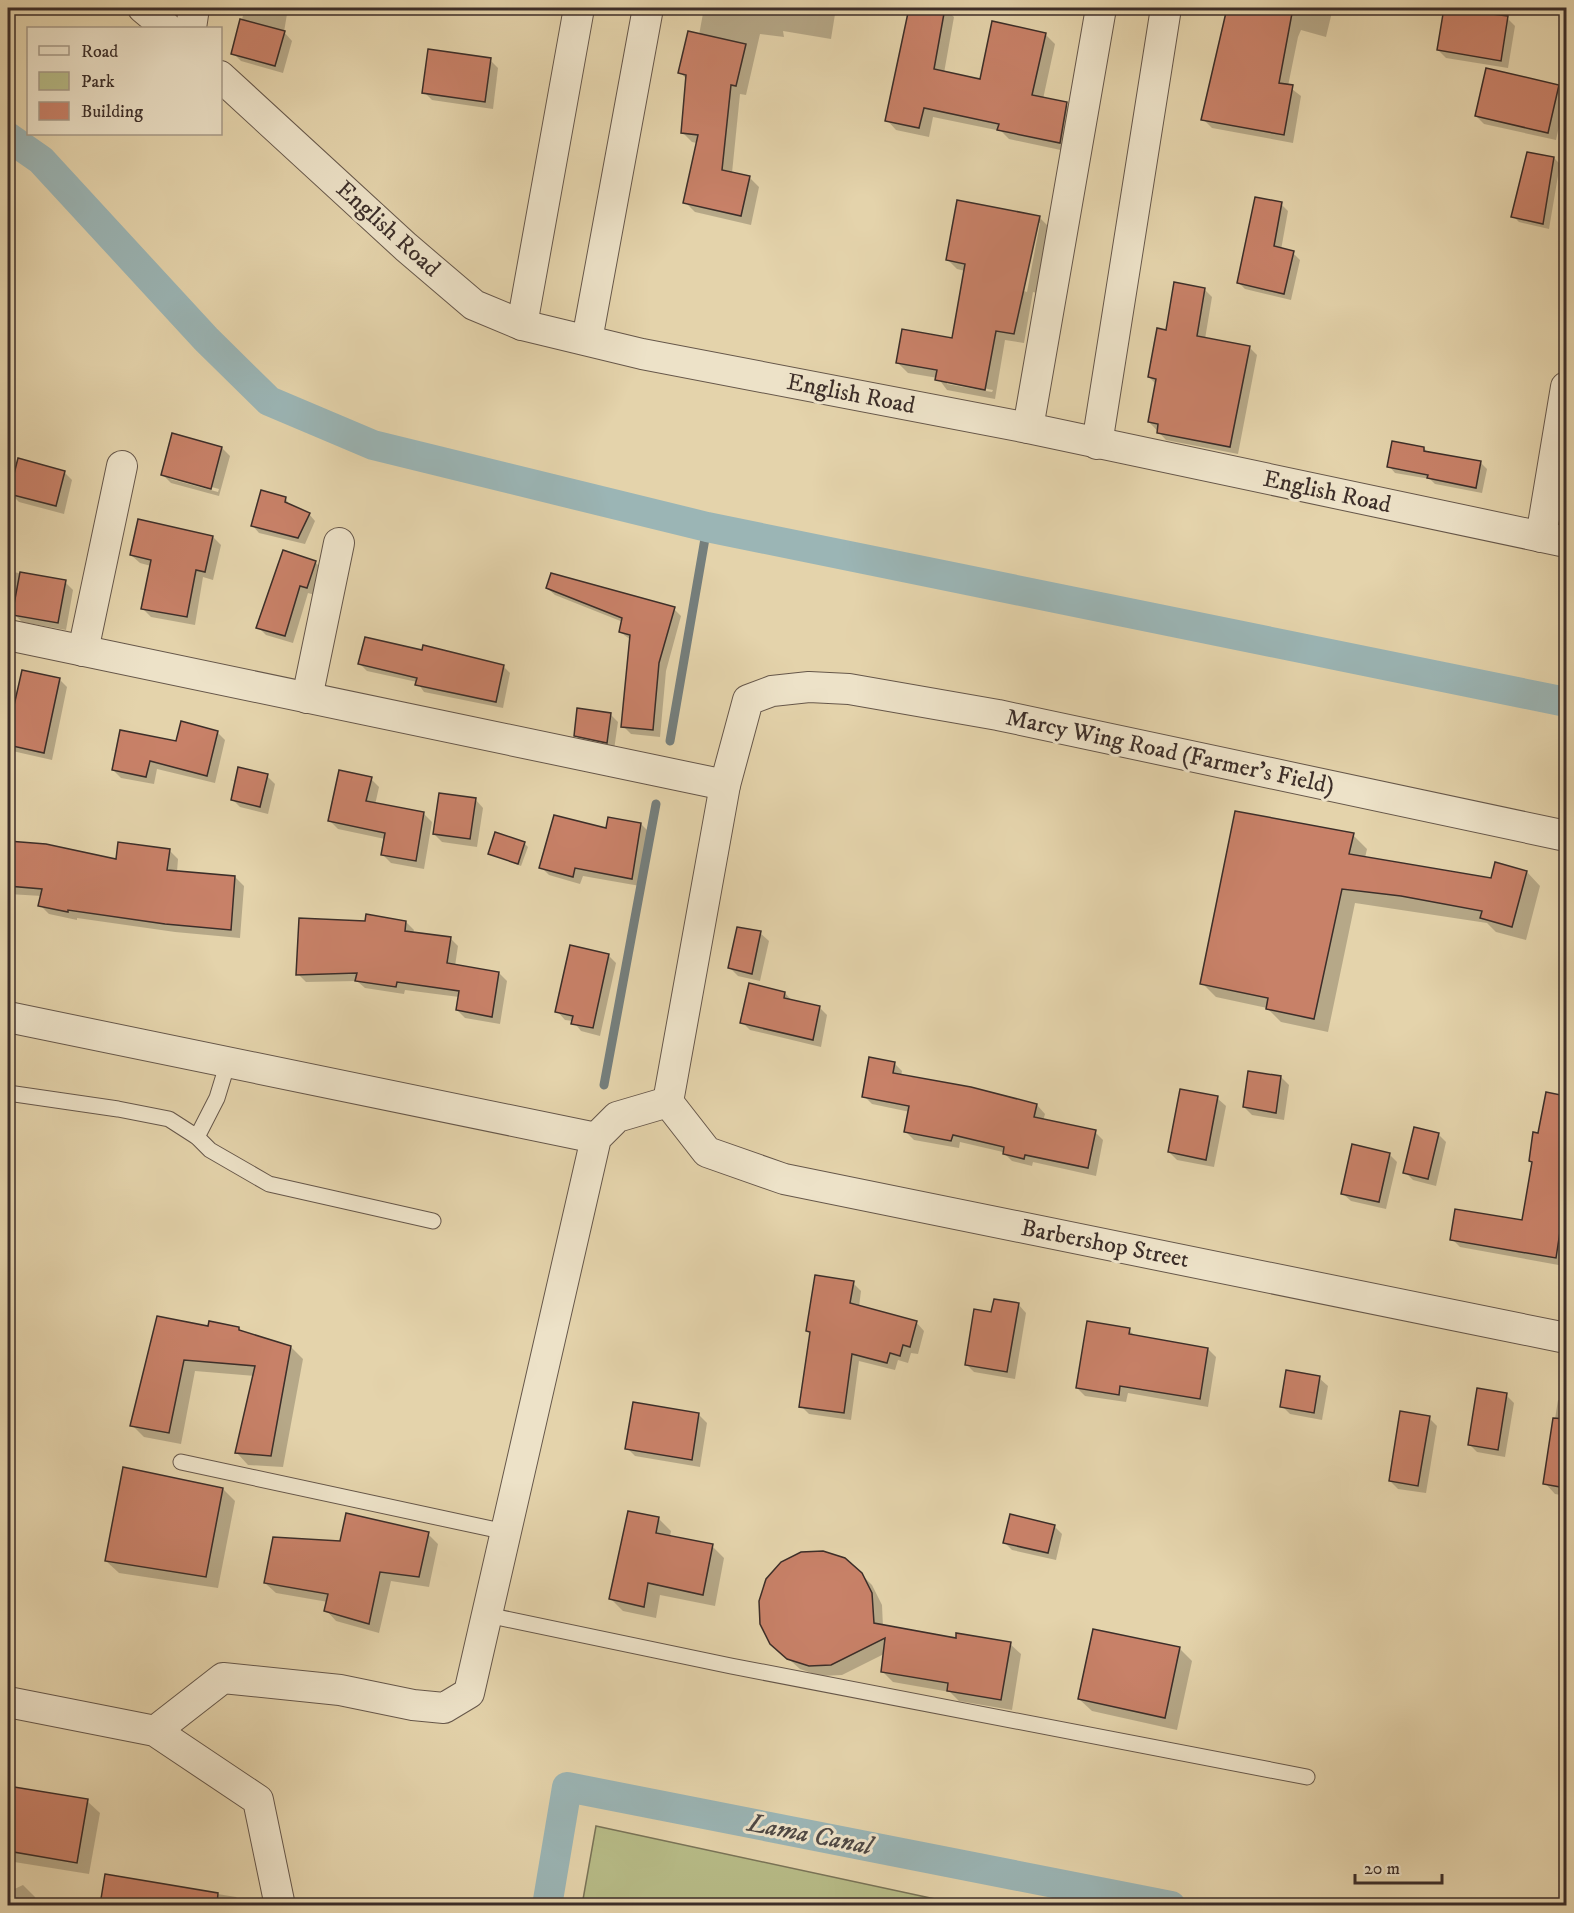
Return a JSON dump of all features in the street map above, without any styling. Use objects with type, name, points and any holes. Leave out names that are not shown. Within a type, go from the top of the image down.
[{"type":"street","points":[[143,8],[165,27]]},
{"type":"street","points":[[190,27],[194,8]]},
{"type":"street","points":[[522,325],[579,8]]},
{"type":"street","points":[[587,340],[648,8]]},
{"type":"street","points":[[1028,428],[1101,8]]},
{"type":"street","points":[[1097,444],[1166,8]]},
{"type":"street","name":"English Road","points":[[222,78],[406,247],[474,305],[522,325],[642,354],[1028,428],[1554,539]]},
{"type":"street","points":[[1554,539],[1566,387]]},
{"type":"street","points":[[83,651],[122,466]]},
{"type":"street","points":[[307,698],[339,543]]},
{"type":"street","points":[[8,635],[725,785],[668,1102],[617,1117],[596,1138],[469,1693],[444,1708],[413,1705],[340,1690],[223,1678],[155,1731]]},
{"type":"street","name":"Marcy Wing Road (Farmer's Field)","points":[[725,785],[748,700],[771,691],[809,687],[849,689],[998,715],[1566,836]]},
{"type":"street","points":[[8,1017],[596,1138]]},
{"type":"street","name":"Barbershop Street","points":[[668,1102],[707,1152],[784,1179],[1566,1338]]},
{"type":"street","points":[[8,1702],[155,1731],[258,1800],[280,1905]]},
{"type":"lane","points":[[197,1137],[217,1098],[228,1062]]},
{"type":"lane","points":[[8,1093],[118,1108],[169,1119],[197,1137],[210,1150],[269,1184],[433,1221]]},
{"type":"lane","points":[[181,1462],[506,1532]]},
{"type":"lane","points":[[487,1615],[731,1666],[1307,1777]]},
{"type":"green space","points":[[596,1826],[963,1905],[582,1905]]},
{"type":"building","points":[[909,8],[945,8],[934,69],[980,79],[992,21],[1046,33],[1032,95],[1067,102],[1060,143],[997,130],[999,124],[924,108],[919,128],[885,121]]},
{"type":"building","points":[[1227,8],[1293,8],[1279,83],[1293,85],[1284,135],[1201,120]]},
{"type":"building","points":[[1444,8],[1508,16],[1501,61],[1437,50]]},
{"type":"building","points":[[240,19],[285,31],[275,66],[231,54]]},
{"type":"building","points":[[688,31],[746,44],[736,86],[731,85],[722,170],[750,176],[741,216],[683,203],[698,135],[681,133],[686,75],[678,73]]},
{"type":"building","points":[[428,49],[491,58],[485,102],[422,93]]},
{"type":"building","points":[[1486,68],[1559,85],[1548,133],[1475,116]]},
{"type":"building","points":[[1527,152],[1554,157],[1543,224],[1511,217]]},
{"type":"building","points":[[1255,197],[1282,202],[1274,246],[1294,251],[1284,294],[1237,283]]},
{"type":"building","points":[[957,200],[1040,216],[1014,334],[996,331],[985,390],[935,380],[937,370],[896,363],[902,329],[952,338],[965,264],[946,260]]},
{"type":"building","points":[[1174,282],[1205,288],[1197,336],[1250,346],[1230,447],[1157,433],[1158,424],[1148,422],[1156,379],[1148,377],[1157,328],[1166,330]]},
{"type":"building","points":[[172,433],[222,447],[211,489],[161,475]]},
{"type":"building","points":[[1392,441],[1424,447],[1424,451],[1481,461],[1476,488],[1387,467]]},
{"type":"building","points":[[18,458],[65,471],[56,506],[9,494]]},
{"type":"building","points":[[261,490],[286,497],[285,502],[310,513],[298,538],[251,526]]},
{"type":"building","points":[[138,519],[213,536],[205,572],[196,570],[187,617],[141,609],[151,560],[130,555]]},
{"type":"building","points":[[283,550],[316,561],[307,588],[300,586],[285,636],[256,628]]},
{"type":"building","points":[[20,572],[66,580],[58,623],[12,615]]},
{"type":"building","points":[[551,573],[675,607],[659,663],[653,730],[621,727],[630,635],[619,632],[622,618],[546,588]]},
{"type":"building","points":[[365,637],[422,650],[423,645],[504,665],[496,702],[415,685],[417,678],[358,664]]},
{"type":"building","points":[[22,670],[60,678],[44,753],[8,745],[8,732]]},
{"type":"building","points":[[577,708],[611,713],[607,743],[574,736]]},
{"type":"building","points":[[181,721],[218,731],[207,776],[150,761],[146,777],[112,770],[120,730],[176,741]]},
{"type":"building","points":[[238,767],[268,774],[260,807],[231,800]]},
{"type":"building","points":[[339,770],[372,777],[366,801],[424,812],[416,861],[381,855],[385,833],[328,821]]},
{"type":"building","points":[[439,793],[476,798],[470,839],[433,834]]},
{"type":"building","points":[[1235,811],[1354,833],[1349,854],[1491,878],[1495,862],[1527,871],[1512,927],[1480,918],[1482,911],[1401,896],[1342,889],[1314,1019],[1266,1009],[1268,998],[1200,984]]},
{"type":"building","points":[[554,815],[606,828],[608,817],[641,823],[632,879],[575,868],[573,877],[539,868]]},
{"type":"building","points":[[495,832],[525,842],[518,864],[488,854]]},
{"type":"building","points":[[8,841],[46,844],[116,859],[118,842],[170,849],[167,870],[235,876],[231,930],[165,924],[68,910],[68,912],[38,906],[42,889],[8,886]]},
{"type":"building","points":[[366,914],[406,921],[405,931],[451,937],[447,963],[499,972],[492,1017],[456,1010],[459,991],[397,982],[396,987],[355,981],[357,973],[296,975],[299,918],[365,921]]},
{"type":"building","points":[[737,927],[761,931],[752,974],[728,968]]},
{"type":"building","points":[[570,945],[609,954],[593,1028],[571,1024],[573,1016],[555,1012]]},
{"type":"building","points":[[749,983],[785,992],[784,998],[820,1006],[813,1040],[740,1023]]},
{"type":"building","points":[[869,1057],[895,1062],[893,1073],[971,1087],[1037,1104],[1034,1117],[1096,1130],[1088,1168],[1025,1155],[1024,1159],[1003,1154],[1004,1147],[953,1135],[951,1141],[904,1132],[909,1106],[862,1097]]},
{"type":"building","points":[[1248,1071],[1281,1076],[1276,1113],[1243,1107]]},
{"type":"building","points":[[1180,1089],[1218,1096],[1206,1160],[1168,1152]]},
{"type":"building","points":[[1546,1092],[1566,1096],[1566,1148],[1560,1190],[1566,1192],[1556,1258],[1450,1240],[1455,1209],[1522,1220],[1532,1162],[1529,1161],[1533,1132],[1538,1133]]},
{"type":"building","points":[[1414,1127],[1439,1133],[1428,1179],[1403,1173]]},
{"type":"building","points":[[1352,1144],[1390,1153],[1379,1202],[1341,1194]]},
{"type":"building","points":[[815,1275],[854,1281],[850,1303],[917,1321],[910,1347],[903,1345],[900,1356],[890,1353],[887,1363],[852,1354],[844,1413],[799,1407],[810,1332],[806,1331]]},
{"type":"building","points":[[994,1299],[1019,1303],[1007,1372],[965,1365],[974,1309],[991,1312]]},
{"type":"building","points":[[157,1316],[208,1326],[209,1321],[239,1327],[239,1330],[291,1346],[271,1456],[235,1453],[255,1366],[184,1360],[169,1433],[130,1426]]},
{"type":"building","points":[[1087,1321],[1130,1328],[1129,1334],[1208,1348],[1200,1399],[1120,1386],[1119,1395],[1076,1388]]},
{"type":"building","points":[[1286,1370],[1320,1376],[1314,1413],[1280,1407]]},
{"type":"building","points":[[1477,1388],[1507,1393],[1498,1450],[1468,1445]]},
{"type":"building","points":[[633,1402],[699,1413],[692,1460],[625,1449]]},
{"type":"building","points":[[1400,1411],[1430,1416],[1418,1486],[1389,1481]]},
{"type":"building","points":[[1553,1418],[1566,1419],[1566,1488],[1543,1484]]},
{"type":"building","points":[[123,1467],[223,1488],[206,1577],[105,1561]]},
{"type":"building","points":[[628,1511],[659,1517],[656,1533],[713,1544],[703,1595],[648,1583],[644,1607],[609,1599]]},
{"type":"building","points":[[346,1513],[429,1532],[419,1577],[380,1572],[369,1624],[324,1611],[328,1594],[264,1583],[273,1537],[340,1541]]},
{"type":"building","points":[[1010,1514],[1055,1525],[1048,1553],[1003,1543]]},
{"type":"building","points":[[823,1551],[845,1558],[862,1573],[872,1593],[874,1623],[956,1638],[956,1633],[1011,1642],[1001,1700],[947,1691],[948,1683],[881,1672],[885,1638],[831,1665],[809,1666],[787,1659],[770,1644],[760,1624],[759,1601],[766,1579],[781,1562],[801,1552]]},
{"type":"building","points":[[1093,1629],[1180,1647],[1165,1718],[1078,1699]]},
{"type":"building","points":[[8,1786],[88,1799],[77,1863],[8,1851]]},
{"type":"building","points":[[105,1874],[218,1893],[217,1905],[100,1905]]},
{"type":"waterway","points":[[8,137],[41,160],[206,339],[269,401],[373,445],[707,527],[1566,702]]},
{"type":"waterway","points":[[670,741],[707,527]]},
{"type":"waterway","points":[[604,1085],[656,804]]},
{"type":"waterway","name":"Lama Canal","points":[[547,1906],[567,1787],[1171,1906]]}]
